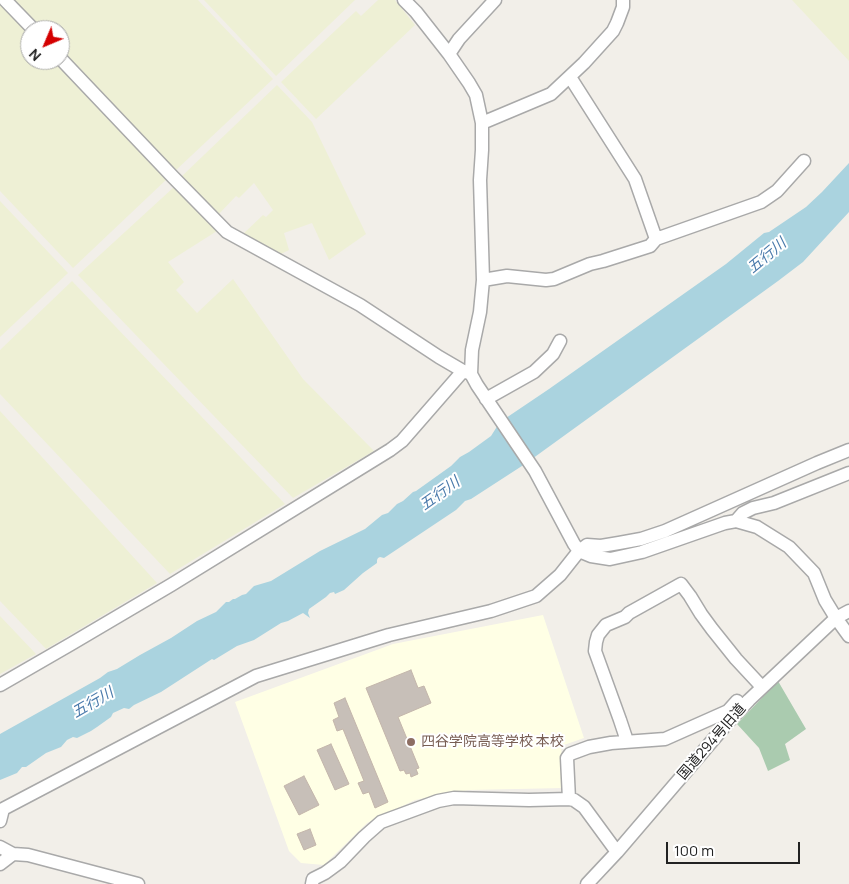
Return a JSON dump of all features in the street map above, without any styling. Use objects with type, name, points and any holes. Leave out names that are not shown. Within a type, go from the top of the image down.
[{"type":"street","points":[[5,0],[24,20]]},
{"type":"street","points":[[0,685],[171,585],[390,450],[402,441],[467,372],[480,312],[484,280],[480,180],[482,123],[476,95],[449,54],[416,12],[404,0]]},
{"type":"street","points":[[449,54],[459,39],[495,0]]},
{"type":"street","points":[[482,123],[551,94],[590,58],[613,31],[623,8],[622,0]]},
{"type":"street","points":[[70,69],[227,232],[360,305],[467,372],[535,472],[579,550],[591,556],[610,559],[642,552],[724,523],[736,521],[757,526],[789,547],[814,573],[825,600],[849,636]]},
{"type":"street","points":[[570,76],[635,179],[656,238]]},
{"type":"street","points":[[484,280],[507,276],[546,280],[554,279],[590,264],[650,246],[656,238],[761,202],[777,191],[804,160]]},
{"type":"street","points":[[486,399],[534,372],[553,354],[560,341]]},
{"type":"street","points":[[0,821],[3,809],[256,676],[389,635],[491,611],[536,596],[560,575],[579,550],[587,545],[602,546],[620,543],[641,539],[665,531],[849,450]]},
{"type":"street","points":[[736,521],[743,513],[753,508],[774,503],[849,473]]},
{"type":"street","points":[[627,741],[595,651],[598,635],[606,625],[625,617],[681,584],[712,629],[762,687]]},
{"type":"street","name":"国道294号旧道","points":[[587,884],[749,700],[836,618],[849,611]]},
{"type":"street","points":[[569,798],[568,756],[575,752],[589,747],[612,743],[665,739],[728,711],[741,697],[749,700]]},
{"type":"street","points":[[312,884],[313,879],[326,873],[340,862],[381,822],[438,801],[454,798],[529,800],[569,798],[579,802],[584,807],[617,852]]},
{"type":"street","points":[[0,847],[14,854],[28,855],[138,884]]},
{"type":"street","points":[[0,864],[14,854]]},
{"type":"shaded area","points":[[13,0],[198,0],[273,79],[175,171],[70,61],[70,20],[32,20]]},
{"type":"shaded area","points":[[204,0],[355,0],[276,76]]},
{"type":"shaded area","points":[[378,0],[395,0],[415,25],[316,119],[281,82],[356,11],[361,16]]},
{"type":"shaded area","points":[[792,0],[849,0],[849,61]]},
{"type":"shaded area","points":[[0,2],[20,23],[20,70],[65,70],[168,178],[73,268],[0,191]]},
{"type":"shaded area","points":[[277,85],[312,122],[366,234],[329,260],[312,223],[284,233],[289,250],[279,255],[242,235],[263,215],[266,217],[273,210],[254,183],[239,198],[236,196],[217,216],[181,177]]},
{"type":"shaded area","points":[[174,187],[217,231],[168,262],[184,282],[176,290],[197,313],[233,279],[303,379],[374,451],[293,498],[78,275]]},
{"type":"shaded area","points":[[0,201],[68,273],[0,337]]},
{"type":"shaded area","points":[[72,281],[285,504],[170,574],[0,394],[0,350]]},
{"type":"shaded area","points":[[0,411],[157,583],[46,649],[0,601]]},
{"type":"shaded area","name":"四谷学院高等学校 本校","points":[[543,615],[584,738],[561,746],[564,788],[469,790],[415,800],[367,823],[324,865],[301,863],[289,851],[235,702],[393,644]]},
{"type":"shaded area","points":[[0,616],[36,654],[0,674]]},
{"type":"shaded area","points":[[778,681],[806,729],[785,744],[790,760],[768,771],[759,748],[737,724]]},
{"type":"water","name":"五行川","points":[[849,163],[849,212],[803,262],[778,281],[525,464],[465,501],[456,510],[384,558],[378,558],[377,563],[344,590],[335,594],[334,592],[330,593],[309,609],[310,618],[303,613],[281,623],[254,640],[237,646],[214,660],[212,659],[161,692],[129,709],[124,708],[113,713],[111,717],[91,731],[77,738],[73,737],[67,740],[61,747],[46,753],[26,767],[22,767],[17,773],[0,780],[0,734],[108,672],[117,669],[197,621],[216,612],[226,602],[246,594],[254,586],[271,581],[320,551],[365,529],[451,466],[460,457],[491,436],[498,425],[506,418],[726,264],[764,233],[769,232],[806,207]]},
{"type":"building","points":[[411,670],[418,688],[424,686],[431,703],[398,717],[419,768],[416,769],[418,774],[411,777],[410,773],[406,774],[404,770],[400,771],[366,688]]},
{"type":"building","points":[[345,698],[388,802],[375,808],[369,792],[363,794],[358,783],[364,781],[343,729],[337,731],[333,720],[339,717],[334,703]]},
{"type":"building","points":[[331,744],[349,784],[335,790],[317,750]]},
{"type":"building","points":[[304,776],[319,805],[299,815],[284,786]]},
{"type":"building","points":[[310,829],[316,845],[304,850],[297,834]]},
{"type":"place","name":"四谷学院高等学校 本校","points":[[411,742]]}]
